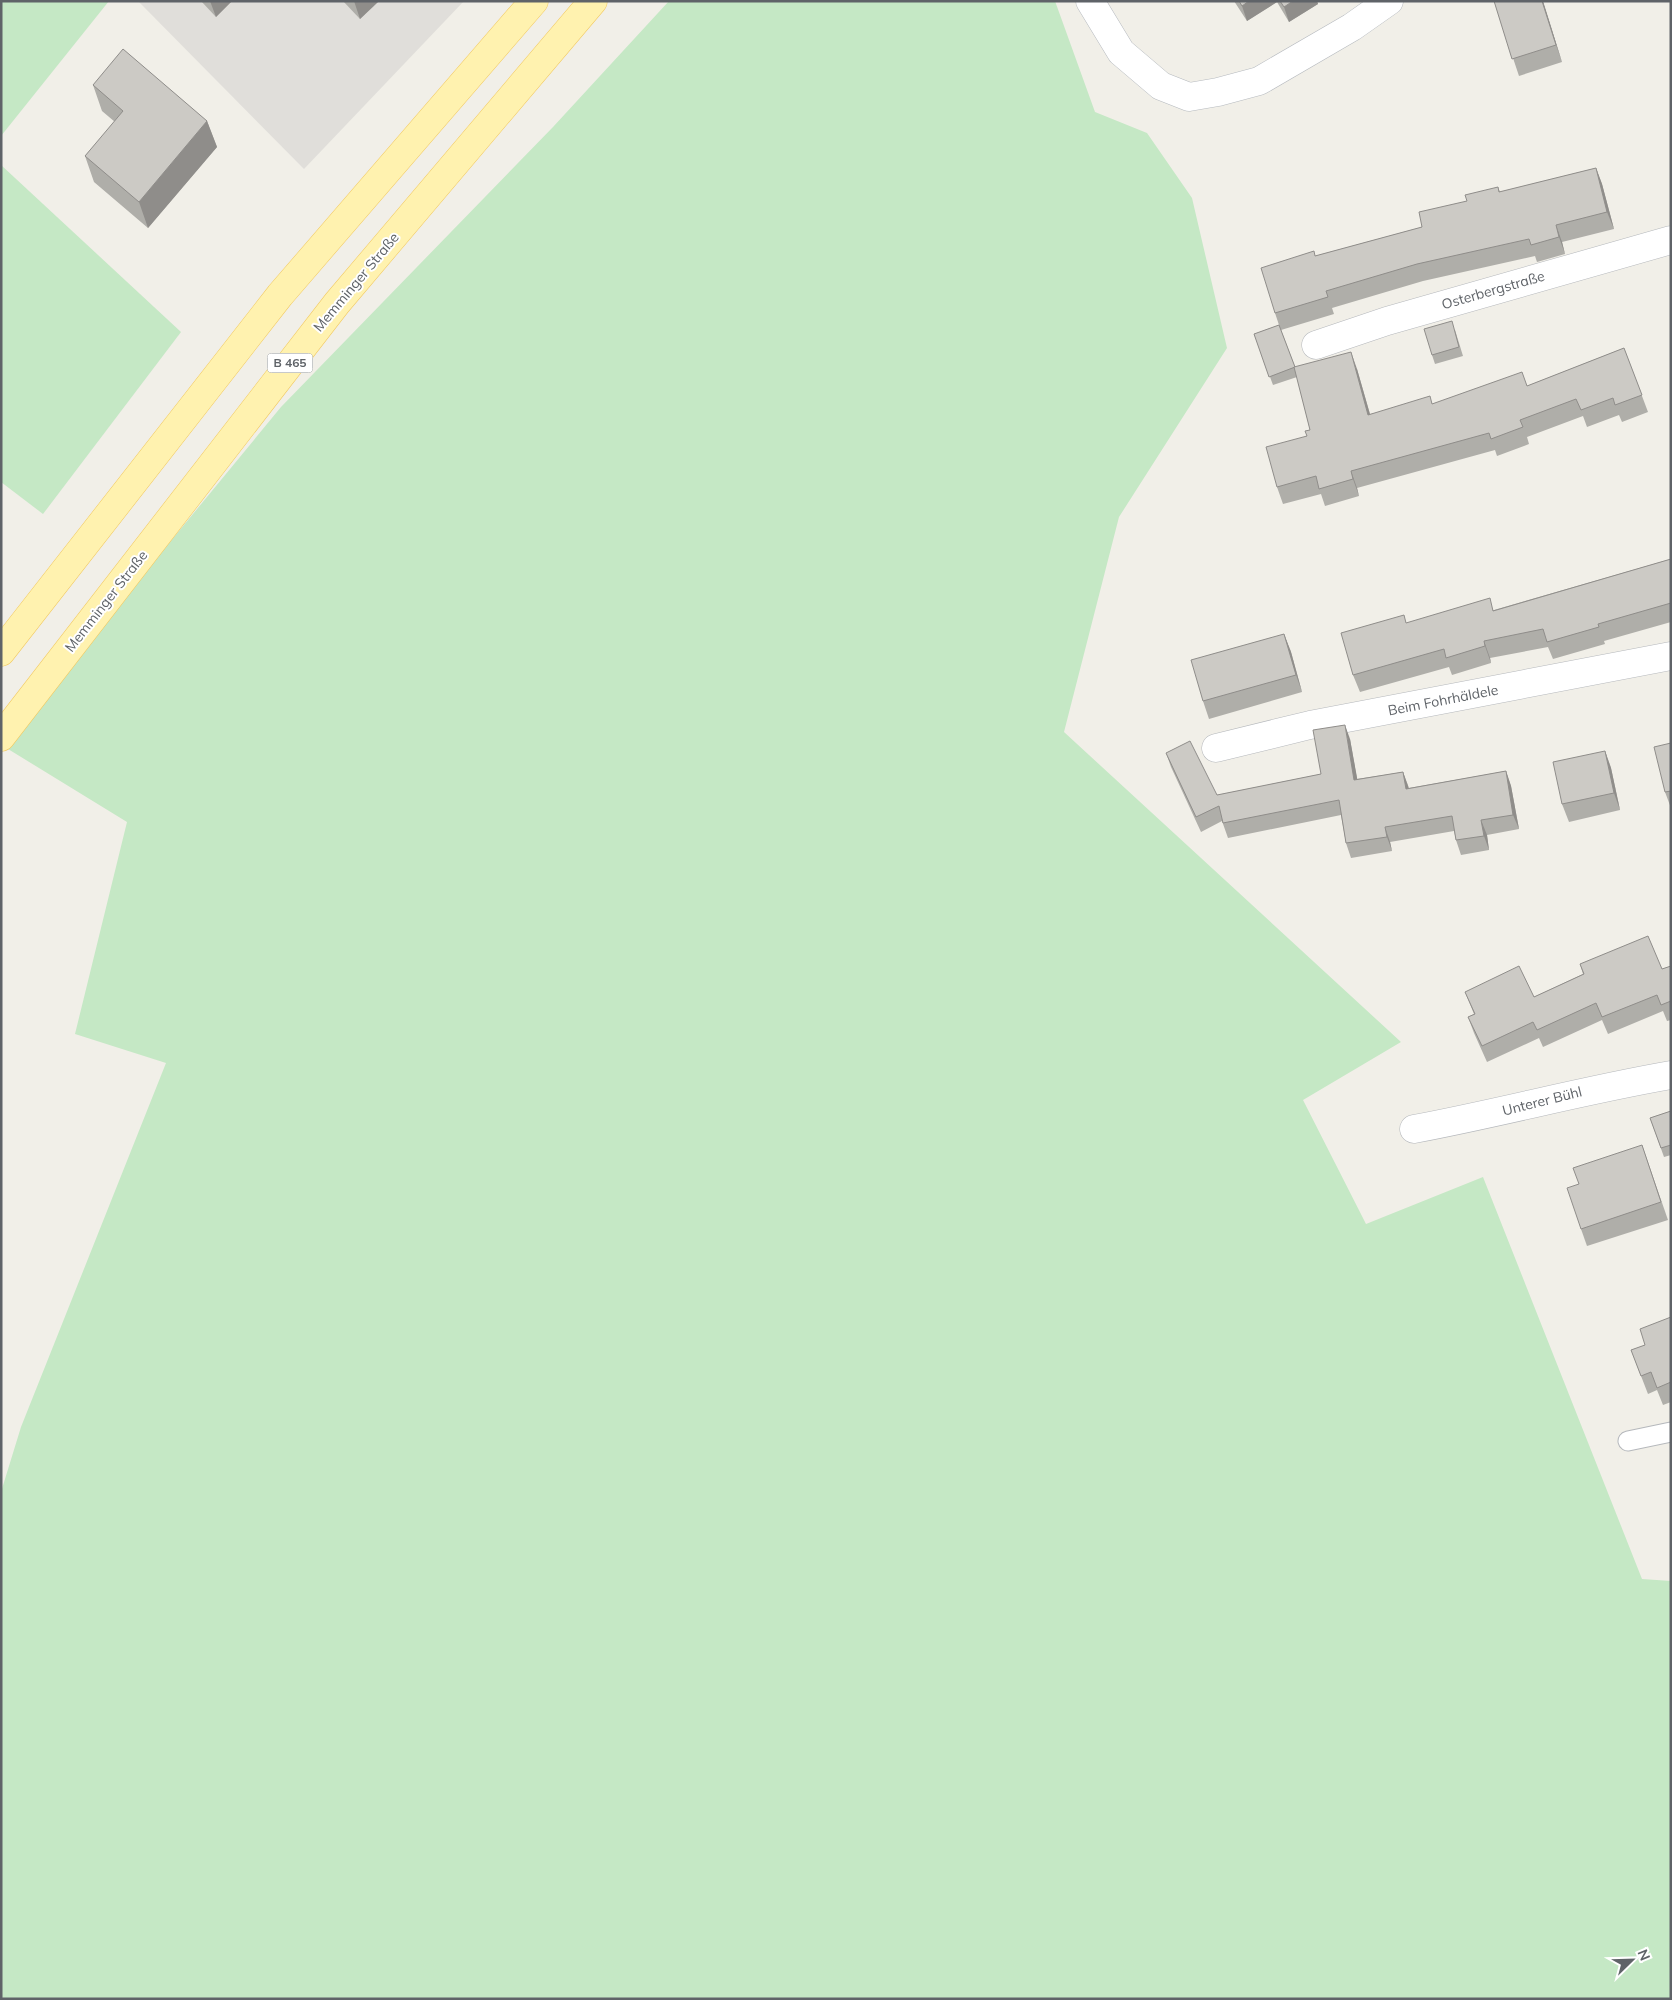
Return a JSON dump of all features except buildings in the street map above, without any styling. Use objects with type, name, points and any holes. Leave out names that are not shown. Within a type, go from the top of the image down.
[{"type":"main road","points":[[1,652],[280,295],[534,1]]},
{"type":"main road","name":"Memminger Straße","points":[[1,737],[337,303],[593,1]]},
{"type":"street","points":[[1090,1],[1121,52],[1161,86],[1189,97],[1218,92],[1259,81],[1352,27],[1389,1]]},
{"type":"street","name":"Osterbergstraße","points":[[1316,345],[1387,321],[1671,240]]},
{"type":"street","name":"Beim Fohrhäldele","points":[[1216,748],[1310,725],[1671,656]]},
{"type":"street","name":"Unterer Bühl","points":[[1414,1129],[1470,1119],[1602,1087],[1671,1075]]},
{"type":"lane","points":[[1628,1442],[1671,1432]]},
{"type":"shaded area","points":[[138,1],[464,1],[304,169]]},
{"type":"green space","points":[[1,1],[109,1],[1,136]]},
{"type":"green space","points":[[669,1],[1055,1],[1095,112],[1147,133],[1192,198],[1227,348],[1119,517],[1064,732],[1401,1042],[1303,1100],[1366,1224],[1483,1177],[1642,1579],[1671,1581],[1671,1999],[1,1999],[1,1492],[21,1427],[166,1063],[75,1034],[127,822],[8,749],[151,565],[281,407],[553,127]]},
{"type":"green space","points":[[1,165],[181,332],[43,514],[1,482]]}]
